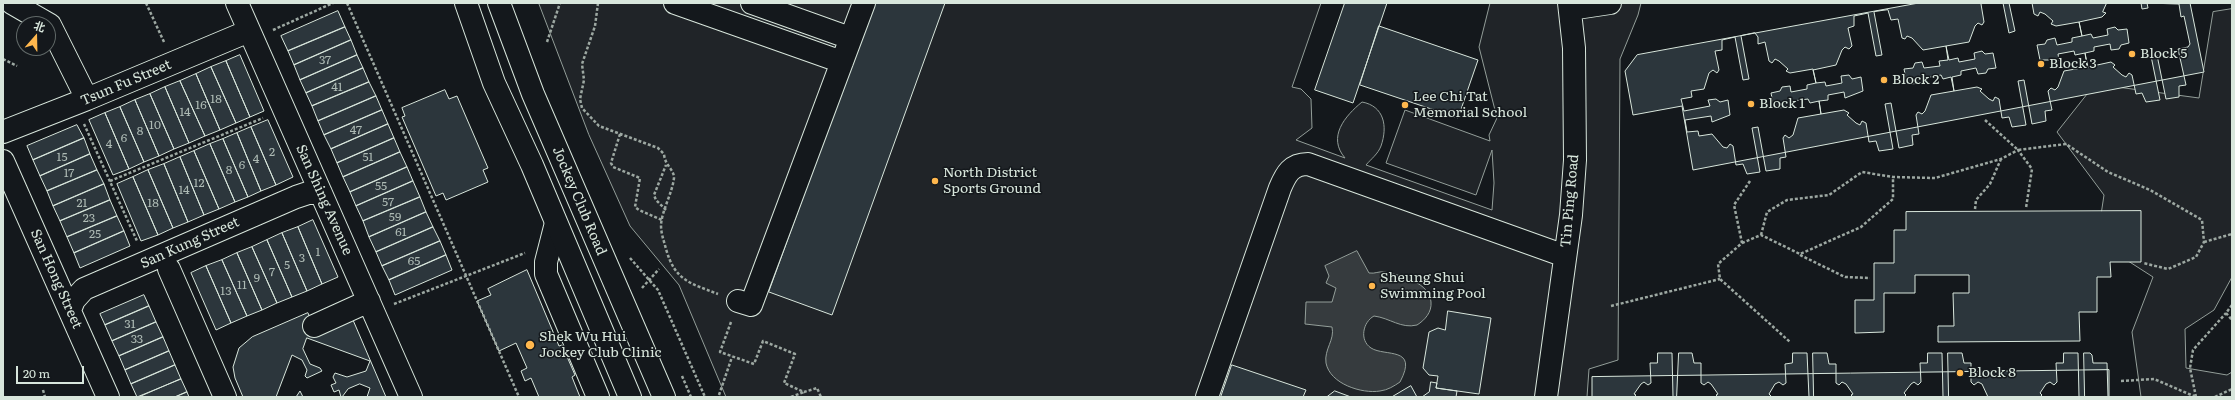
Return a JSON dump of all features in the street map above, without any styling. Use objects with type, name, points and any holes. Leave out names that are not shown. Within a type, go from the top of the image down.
[{"type":"street","points":[[12,3],[39,17],[50,26],[84,109]]},
{"type":"street","name":"San Shing Avenue","points":[[237,3],[248,31],[321,193],[379,304],[411,397]]},
{"type":"street","name":"Jockey Club Road","points":[[466,3],[494,83],[532,165],[630,397]]},
{"type":"street","name":"Jockey Club Road","points":[[499,3],[533,94],[664,397]]},
{"type":"street","points":[[675,3],[842,62]]},
{"type":"street","points":[[752,3],[850,38]]},
{"type":"street","points":[[738,301],[751,305],[864,3]]},
{"type":"street","points":[[1570,6],[1610,3]]},
{"type":"street","name":"Tin Ping Road","points":[[1546,397],[1571,215],[1575,160],[1574,48],[1570,6]]},
{"type":"street","name":"Tsun Fu Street","points":[[3,132],[84,109],[248,31]]},
{"type":"street","name":"San Hong Street","points":[[3,160],[108,397]]},
{"type":"street","points":[[1207,397],[1280,188],[1286,174],[1299,164],[1308,164],[1565,256]]},
{"type":"street","name":"San Kung Street","points":[[70,310],[76,296],[84,289],[296,197],[308,193],[321,193]]},
{"type":"street","points":[[556,223],[546,262],[546,274],[598,397]]},
{"type":"street","points":[[169,269],[225,397]]},
{"type":"street","points":[[314,326],[379,304]]},
{"type":"path","points":[[146,3],[166,45]]},
{"type":"path","points":[[271,31],[333,3]]},
{"type":"path","points":[[347,3],[519,397]]},
{"type":"path","points":[[547,42],[560,3]]},
{"type":"path","points":[[598,3],[595,26],[582,64],[584,80],[580,99],[582,108],[599,126],[658,148],[664,154],[666,165],[654,195],[656,200],[666,210]]},
{"type":"path","points":[[3,59],[17,66]]},
{"type":"path","points":[[84,109],[110,181],[139,245]]},
{"type":"path","points":[[110,181],[270,115]]},
{"type":"path","points":[[1985,120],[2018,150],[2032,169],[2026,208]]},
{"type":"path","points":[[620,134],[611,163],[614,167],[640,178],[635,207],[638,210],[663,220]]},
{"type":"path","points":[[1761,235],[1767,212],[1788,200],[1829,195],[1862,172],[1893,177],[1934,178],[2001,159],[2018,150],[2066,144],[2108,172],[2150,190],[2202,220],[2204,242],[2196,257],[2168,269],[2143,263]]},
{"type":"path","points":[[1975,209],[1976,200],[1990,184],[2001,159]]},
{"type":"path","points":[[666,165],[674,172],[674,178],[663,220],[661,234],[672,268],[681,277],[692,284],[738,301],[720,352],[754,364],[763,341],[796,354],[784,383],[804,392]]},
{"type":"path","points":[[1800,254],[1861,227],[1893,199],[1893,177]]},
{"type":"path","points":[[1742,243],[1734,205],[1750,181]]},
{"type":"path","points":[[2204,242],[2232,234]]},
{"type":"path","points":[[1790,342],[1720,279],[1718,264],[1742,243],[1761,235],[1845,277],[1870,278]]},
{"type":"path","points":[[379,304],[466,276],[529,251]]},
{"type":"path","points":[[628,256],[658,290],[705,397]]},
{"type":"path","points":[[645,294],[642,287],[659,269]]},
{"type":"path","points":[[1611,306],[1720,279]]},
{"type":"path","points":[[2196,397],[2190,368],[2193,350],[2232,305]]},
{"type":"path","points":[[2226,313],[2232,320]]},
{"type":"path","points":[[719,395],[732,357]]},
{"type":"path","points":[[679,370],[691,397]]},
{"type":"path","points":[[2121,381],[2154,379],[2196,397]]},
{"type":"path","points":[[791,397],[817,388],[821,397]]},
{"type":"path","points":[[2215,397],[2232,389]]},
{"type":"path","points":[[43,390],[45,397]]},
{"type":"shaded area","name":"North District Sports Ground","points":[[539,3],[1321,3],[1292,87],[1301,89],[1311,99],[1312,128],[1296,140],[1345,158],[1340,150],[1338,142],[1340,127],[1344,120],[1362,102],[1369,104],[1380,112],[1384,124],[1384,131],[1380,149],[1366,165],[1492,210],[1494,183],[1492,150],[1476,195],[1386,163],[1405,110],[1490,141],[1489,135],[1497,118],[1479,47],[1490,3],[1641,3],[1638,15],[1620,59],[1618,360],[1589,369],[1587,397],[726,397],[679,285],[630,226],[589,135]]},
{"type":"shaded area","points":[[2232,9],[2232,277],[2214,310],[2185,329],[2186,368],[2227,375],[2232,372],[2232,397],[2141,397],[2132,332],[2153,277],[2097,241],[2104,195],[2057,132],[2095,84],[2199,98],[2213,12]]},
{"type":"shaded area","points":[[1357,251],[1369,273],[1384,272],[1414,281],[1426,290],[1431,302],[1427,315],[1423,321],[1417,325],[1406,326],[1374,316],[1367,322],[1364,336],[1367,345],[1377,351],[1398,355],[1403,358],[1405,363],[1405,371],[1400,382],[1388,389],[1373,392],[1356,389],[1340,382],[1329,370],[1326,363],[1326,358],[1333,332],[1332,327],[1305,324],[1306,302],[1332,302],[1336,288],[1326,283],[1329,276],[1325,266]]},
{"type":"building","points":[[874,3],[945,3],[832,315],[769,292]]},
{"type":"building","points":[[1345,3],[1387,3],[1353,103],[1315,90]]},
{"type":"building","points":[[1919,3],[2190,3],[2204,72],[1693,170],[1682,106],[1633,115],[1625,71],[1637,55]]},
{"type":"building","name":"Block 3","points":[[2003,3],[2009,33],[2015,31],[2009,3],[2032,3],[2034,14],[2038,16],[2040,12],[2045,14],[2053,21],[2051,24],[2056,26],[2079,22],[2082,36],[2072,38],[2072,42],[2057,45],[2055,38],[2047,40],[2045,44],[2037,45],[2040,60],[2059,60],[2058,54],[2074,51],[2075,55],[2085,53],[2087,67],[2064,71],[2058,87],[2055,90],[2051,88],[2048,91],[2052,110],[2045,111],[2046,121],[2032,124],[2024,80],[2018,81],[2026,125],[2012,127],[2009,117],[2002,118],[1999,99],[1995,97],[1993,101],[1989,99],[1980,91],[1982,89],[1977,87],[1954,91],[1952,77],[1961,75],[1961,71],[1976,68],[1978,74],[1986,73],[1988,69],[1996,68],[1993,53],[1985,54],[1982,51],[1974,53],[1975,59],[1959,62],[1958,58],[1949,60],[1946,46],[1969,42],[1975,26],[1978,23],[1982,25],[1984,22],[1981,4]]},
{"type":"building","name":"Block 5","points":[[2107,3],[2141,3],[2142,9],[2148,8],[2147,3],[2179,4],[2181,17],[2184,16],[2190,44],[2188,47],[2178,49],[2186,85],[2179,86],[2179,97],[2166,99],[2157,55],[2151,56],[2160,100],[2146,102],[2142,93],[2136,94],[2132,75],[2129,73],[2126,77],[2122,75],[2113,67],[2115,65],[2111,62],[2088,67],[2085,53],[2094,51],[2094,47],[2110,44],[2111,50],[2119,49],[2121,45],[2129,43],[2127,29],[2118,30],[2115,27],[2107,29],[2108,35],[2093,38],[2091,34],[2082,36],[2079,22],[2102,17],[2106,13],[2103,12]]},
{"type":"building","name":"Block 2","points":[[1888,10],[1891,20],[1898,19],[1902,38],[1905,39],[1907,36],[1912,38],[1923,50],[1946,46],[1948,60],[1939,61],[1940,66],[1924,68],[1922,62],[1915,63],[1913,68],[1904,69],[1907,84],[1926,83],[1925,78],[1941,75],[1943,79],[1951,77],[1954,91],[1931,95],[1925,111],[1922,114],[1918,112],[1916,115],[1919,134],[1912,135],[1913,145],[1899,148],[1891,103],[1885,104],[1893,149],[1879,151],[1876,141],[1869,142],[1866,123],[1862,121],[1860,125],[1856,123],[1847,115],[1849,113],[1844,110],[1821,114],[1819,101],[1828,100],[1828,95],[1844,92],[1845,98],[1863,91],[1861,77],[1852,79],[1849,75],[1841,76],[1842,83],[1826,86],[1825,82],[1816,83],[1813,70],[1836,65],[1842,50],[1845,47],[1849,49],[1852,46],[1848,28],[1854,26],[1854,16],[1868,13],[1876,56],[1882,55],[1874,12]]},
{"type":"building","points":[[338,11],[345,27],[288,51],[281,36]]},
{"type":"building","points":[[1379,26],[1478,60],[1458,118],[1360,85]]},
{"type":"building","points":[[345,27],[351,40],[294,65],[288,51]]},
{"type":"building","name":"Block 1","points":[[1755,33],[1758,37],[1758,44],[1765,42],[1769,61],[1772,63],[1775,59],[1779,61],[1788,69],[1786,71],[1790,73],[1813,69],[1816,83],[1807,85],[1807,89],[1791,92],[1790,86],[1782,87],[1780,91],[1771,93],[1774,108],[1793,107],[1793,101],[1808,99],[1810,103],[1819,101],[1821,114],[1798,118],[1793,135],[1789,138],[1785,135],[1783,138],[1786,157],[1780,158],[1780,169],[1766,171],[1758,127],[1752,128],[1760,172],[1747,174],[1743,164],[1736,165],[1733,146],[1730,144],[1727,148],[1723,147],[1712,134],[1699,136],[1698,131],[1687,132],[1685,120],[1711,116],[1712,122],[1730,115],[1728,100],[1720,102],[1716,99],[1708,100],[1710,106],[1684,111],[1681,99],[1692,97],[1691,91],[1704,89],[1709,73],[1713,70],[1717,73],[1719,70],[1715,51],[1722,50],[1722,40],[1735,37],[1743,80],[1749,79],[1741,36]]},
{"type":"building","points":[[351,40],[357,55],[300,80],[294,65]]},
{"type":"building","points":[[240,55],[264,111],[250,117],[226,61]]},
{"type":"building","points":[[357,55],[363,68],[306,93],[300,80]]},
{"type":"building","points":[[226,61],[250,117],[236,123],[211,67]]},
{"type":"building","points":[[211,67],[236,123],[220,130],[196,74]]},
{"type":"building","points":[[363,68],[369,82],[312,106],[306,93]]},
{"type":"building","points":[[196,74],[220,130],[205,136],[180,81]]},
{"type":"building","points":[[180,81],[205,136],[189,143],[165,87]]},
{"type":"building","points":[[369,82],[376,96],[318,121],[312,106]]},
{"type":"building","points":[[165,87],[189,143],[174,149],[150,94]]},
{"type":"building","points":[[445,90],[449,99],[457,96],[488,168],[483,170],[488,182],[446,200],[443,193],[436,196],[402,117],[405,116],[402,108]]},
{"type":"building","points":[[150,94],[174,149],[159,156],[135,100]]},
{"type":"building","points":[[376,96],[382,110],[324,135],[318,121]]},
{"type":"building","points":[[135,100],[159,156],[144,162],[120,107]]},
{"type":"building","points":[[120,107],[144,162],[129,169],[105,113]]},
{"type":"building","points":[[382,110],[388,124],[331,149],[324,135]]},
{"type":"building","points":[[105,113],[129,169],[113,175],[89,120]]},
{"type":"building","points":[[268,120],[293,177],[276,185],[251,127]]},
{"type":"building","points":[[388,124],[394,138],[337,163],[331,149]]},
{"type":"building","points":[[77,125],[84,138],[33,160],[27,146]]},
{"type":"building","points":[[251,127],[276,185],[261,191],[237,133]]},
{"type":"building","points":[[237,133],[261,191],[248,197],[223,139]]},
{"type":"building","points":[[84,138],[90,154],[40,176],[33,160]]},
{"type":"building","points":[[394,138],[400,152],[343,177],[337,163]]},
{"type":"building","points":[[223,139],[248,197],[235,202],[210,144]]},
{"type":"building","points":[[210,144],[235,202],[219,209],[194,151]]},
{"type":"building","points":[[194,151],[219,209],[204,215],[180,157]]},
{"type":"building","points":[[400,152],[407,167],[350,192],[343,177]]},
{"type":"building","points":[[90,154],[97,170],[47,191],[40,176]]},
{"type":"building","points":[[180,157],[204,215],[188,222],[164,164]]},
{"type":"building","points":[[164,164],[188,222],[173,228],[148,170]]},
{"type":"building","points":[[407,167],[413,181],[356,206],[350,192]]},
{"type":"building","points":[[97,170],[104,184],[53,206],[47,191]]},
{"type":"building","points":[[148,170],[173,228],[158,235],[133,177]]},
{"type":"building","points":[[133,177],[158,235],[141,241],[117,184]]},
{"type":"building","points":[[413,181],[420,197],[363,221],[356,206]]},
{"type":"building","points":[[104,184],[110,200],[60,221],[53,206]]},
{"type":"building","points":[[420,197],[426,212],[369,237],[363,221]]},
{"type":"building","points":[[110,200],[117,216],[67,237],[60,221]]},
{"type":"building","points":[[2141,211],[2141,262],[2110,262],[2111,277],[2097,277],[2097,312],[2079,312],[2080,341],[1938,342],[1938,326],[1954,326],[1953,293],[1969,293],[1969,275],[1915,275],[1915,293],[1884,293],[1884,332],[1855,333],[1855,300],[1874,300],[1874,263],[1894,263],[1894,230],[1906,230],[1906,212]]},
{"type":"building","points":[[426,212],[433,227],[376,252],[369,237]]},
{"type":"building","points":[[117,216],[124,231],[74,253],[67,237]]},
{"type":"building","points":[[313,220],[338,277],[322,284],[298,227]]},
{"type":"building","points":[[298,227],[322,284],[307,291],[282,233]]},
{"type":"building","points":[[433,227],[440,241],[382,266],[376,252]]},
{"type":"building","points":[[124,231],[130,246],[80,268],[74,253]]},
{"type":"building","points":[[282,233],[307,291],[292,297],[267,240]]},
{"type":"building","points":[[267,240],[292,297],[277,303],[252,247]]},
{"type":"building","points":[[440,241],[446,255],[389,280],[382,266]]},
{"type":"building","points":[[252,247],[277,303],[262,310],[237,253]]},
{"type":"building","points":[[237,253],[262,310],[247,316],[222,260]]},
{"type":"building","points":[[446,255],[452,270],[395,295],[389,280]]},
{"type":"building","points":[[222,260],[247,316],[231,323],[206,266]]},
{"type":"building","points":[[206,266],[231,323],[216,330],[191,273]]},
{"type":"building","name":"Shek Wu Hui Jockey Club Clinic","points":[[527,270],[559,346],[562,345],[575,375],[572,377],[580,397],[539,397],[531,378],[525,381],[521,371],[527,368],[516,343],[499,351],[477,301],[491,295],[488,289]]},
{"type":"building","points":[[144,295],[149,306],[105,325],[100,314]]},
{"type":"building","points":[[149,306],[156,322],[112,341],[105,325]]},
{"type":"building","points":[[1448,311],[1491,318],[1479,394],[1436,388],[1438,376],[1429,375],[1423,368],[1429,332],[1438,328],[1445,330]]},
{"type":"building","points":[[308,313],[318,336],[353,320],[386,397],[243,397],[235,378],[233,367],[239,348],[252,337]]},
{"type":"building","points":[[156,322],[163,337],[119,356],[112,341]]},
{"type":"building","points":[[163,337],[169,351],[125,370],[119,356]]},
{"type":"building","points":[[307,338],[370,361],[366,371],[347,377],[335,373],[333,377],[336,383],[331,385],[334,392],[339,390],[341,397],[303,397],[300,391],[296,397],[276,397],[292,355],[302,360],[307,370],[305,376],[307,378],[322,371],[320,368],[310,364],[303,349]]},
{"type":"building","points":[[169,351],[175,365],[131,384],[125,370]]},
{"type":"building","points":[[1658,353],[1672,353],[1673,397],[1634,397],[1636,395],[1634,394],[1641,384],[1644,382],[1648,385],[1651,383],[1650,363],[1657,363]]},
{"type":"building","points":[[1679,353],[1692,353],[1694,363],[1701,363],[1701,383],[1704,385],[1708,382],[1711,384],[1718,394],[1716,395],[1718,397],[1677,397]]},
{"type":"building","points":[[1793,353],[1807,353],[1809,397],[1769,397],[1771,396],[1769,394],[1775,384],[1779,382],[1783,385],[1786,383],[1785,364],[1792,363]]},
{"type":"building","points":[[1813,353],[1827,353],[1829,364],[1836,364],[1836,383],[1839,385],[1842,382],[1846,384],[1853,394],[1851,395],[1853,397],[1814,397]]},
{"type":"building","name":"Block 8","points":[[1928,353],[1942,353],[1943,397],[1904,397],[1906,395],[1904,393],[1911,384],[1914,382],[1918,385],[1921,382],[1920,363],[1927,363]]},
{"type":"building","name":"Block 8","points":[[1948,353],[1962,353],[1964,363],[1971,363],[1971,382],[1974,385],[1978,382],[1982,384],[1988,397],[1949,397]]},
{"type":"building","points":[[2064,353],[2078,353],[2079,397],[2040,397],[2042,395],[2040,393],[2046,384],[2050,382],[2054,385],[2057,382],[2056,363],[2063,363]]},
{"type":"building","points":[[2084,353],[2090,353],[2092,355],[2093,363],[2107,363],[2108,397],[2085,397]]},
{"type":"building","points":[[175,365],[181,379],[137,397],[131,384]]},
{"type":"building","points":[[1232,365],[1306,390],[1303,397],[1221,397]]},
{"type":"building","points":[[2109,370],[2109,397],[1592,397],[1592,377]]},
{"type":"building","points":[[181,379],[187,392],[175,397],[139,397]]},
{"type":"building","points":[[1431,382],[1437,383],[1436,388],[1457,391],[1456,397],[1422,397],[1429,392]]},
{"type":"building","points":[[360,384],[370,388],[367,397],[342,397],[348,389]]},
{"type":"building","points":[[1411,386],[1417,397],[1392,397]]},
{"type":"building","points":[[1335,391],[1351,397],[1327,397]]},
{"type":"building","points":[[187,392],[189,397],[175,397]]},
{"type":"place","name":"Block 5","points":[[2132,54]]},
{"type":"place","name":"Block 3","points":[[2041,64]]},
{"type":"place","name":"Block 2","points":[[1884,80]]},
{"type":"place","name":"Block 1","points":[[1751,104]]},
{"type":"place","name":"Lee Chi Tat Memorial School","points":[[1405,105]]},
{"type":"place","name":"North District Sports Ground","points":[[935,181]]},
{"type":"place","name":"Sheung Shui Swimming Pool","points":[[1372,286]]},
{"type":"place","name":"Shek Wu Hui Jockey Club Clinic","points":[[530,345]]},
{"type":"place","name":"Block 8","points":[[1960,373]]}]
